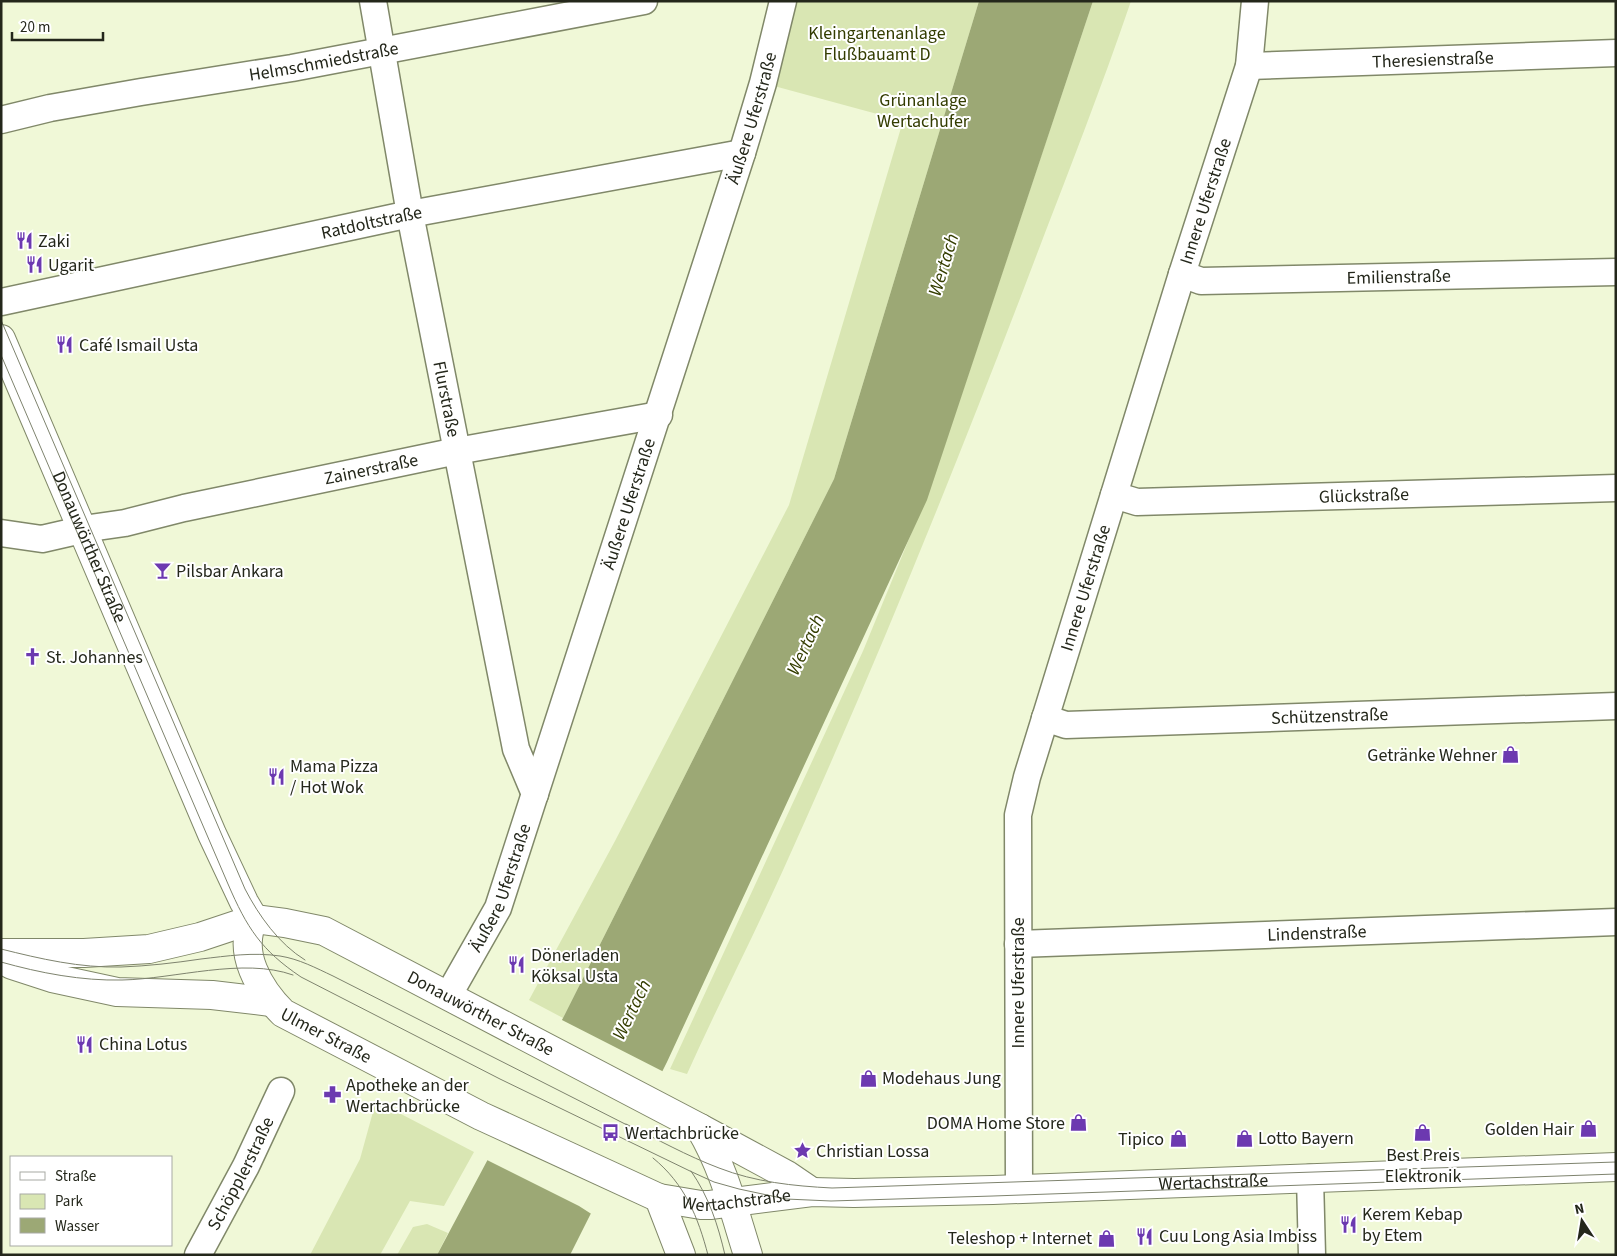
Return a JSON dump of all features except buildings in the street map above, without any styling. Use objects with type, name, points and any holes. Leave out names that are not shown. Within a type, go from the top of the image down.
[{"type":"main road","name":"Donauwörther Straße","points":[[1,339],[212,834],[254,919],[324,931],[700,1128]]},
{"type":"main road","points":[[1,953],[84,953],[149,949],[200,937],[254,919]]},
{"type":"main road","points":[[254,919],[249,928],[249,954],[258,982],[271,1002]]},
{"type":"main road","name":"Ulmer Straße","points":[[1,960],[52,978],[116,992],[212,995],[271,1002],[283,1013],[481,1116],[659,1198]]},
{"type":"main road","points":[[700,1128],[713,1150],[748,1255]]},
{"type":"main road","name":"Wertachstraße","points":[[700,1128],[787,1175],[812,1192]]},
{"type":"main road","name":"Wertachstraße","points":[[659,1198],[701,1205],[812,1192],[854,1193],[1019,1189],[1616,1167]]},
{"type":"main road","points":[[659,1198],[681,1255]]},
{"type":"street","name":"Flurstraße","points":[[373,1],[410,214],[516,749],[535,794]]},
{"type":"street","name":"Helmschmiedstraße","points":[[1,120],[50,108],[292,68],[644,1]]},
{"type":"street","name":"Äußere Uferstraße","points":[[448,996],[498,908],[659,415],[742,153],[763,83],[783,1]]},
{"type":"street","name":"Innere Uferstraße","points":[[1019,1189],[1018,815],[1027,777],[1045,718],[1182,274],[1249,66],[1254,1]]},
{"type":"street","name":"Theresienstraße","points":[[1249,66],[1616,53]]},
{"type":"street","name":"Ratdoltstraße","points":[[1,302],[410,214],[742,153]]},
{"type":"street","name":"Emilienstraße","points":[[1182,274],[1201,281],[1616,272]]},
{"type":"street","name":"Zainerstraße","points":[[1,533],[42,539],[457,451],[659,415]]},
{"type":"street","name":"Glückstraße","points":[[1114,495],[1137,502],[1616,488]]},
{"type":"street","name":"Schützenstraße","points":[[1045,718],[1066,725],[1616,706]]},
{"type":"street","name":"Lindenstraße","points":[[1018,944],[1616,922]]},
{"type":"street","name":"Schöpplerstraße","points":[[198,1255],[246,1166],[281,1091]]},
{"type":"street","points":[[1310,1178],[1312,1255]]},
{"type":"green space","name":"Grünanlage Wertachufer","points":[[783,1],[979,1],[834,479],[563,1018],[529,1000],[615,841],[789,505],[903,121],[763,83]]},
{"type":"green space","points":[[1093,1],[1131,1],[1105,76],[965,440],[877,655],[772,894],[687,1074],[670,1069],[863,651],[932,483]]},
{"type":"green space","points":[[376,1101],[474,1152],[444,1206],[410,1201],[380,1255],[310,1255],[360,1159]]},
{"type":"green space","points":[[427,1224],[448,1233],[437,1255],[397,1255],[413,1227]]},
{"type":"water","name":"Wertach","points":[[979,1],[1093,1],[927,500],[667,1062],[570,1255],[437,1255],[563,1018],[834,479]]},
{"type":"pier","points":[[560,1019],[664,1072],[593,1215],[579,1206],[485,1159]]},
{"type":"tram line","points":[[1,320],[245,889],[270,929],[305,960]]},
{"type":"tram line","points":[[1,355],[228,884],[249,926],[275,957],[301,977],[500,1079],[714,1182],[786,1199],[831,1201],[1616,1174]]},
{"type":"tram line","points":[[1,949],[61,962],[106,967],[151,965],[250,954],[294,959],[333,976],[631,1127]]},
{"type":"tram line","points":[[1,962],[31,970],[107,980],[143,979],[231,968],[273,970],[293,975]]},
{"type":"tram line","points":[[626,1124],[695,1158],[733,1173],[774,1182],[832,1188],[1616,1162]]},
{"type":"tram line","points":[[653,1158],[674,1179],[689,1202],[700,1227],[708,1255]]},
{"type":"tram line","points":[[691,1171],[703,1191],[712,1212],[725,1255]]},
{"type":"place","name":"Zaki","points":[[24,241]]},
{"type":"place","name":"Ugarit","points":[[34,265]]},
{"type":"place","name":"Café Ismail Usta","points":[[65,345]]},
{"type":"place","name":"Pilsbar Ankara","points":[[162,571]]},
{"type":"place","name":"St. Johannes","points":[[32,657]]},
{"type":"place","name":"Getränke Wehner","points":[[1511,755]]},
{"type":"place","name":"Mama Pizza / Hot Wok","points":[[276,776]]},
{"type":"place","name":"Dönerladen Köksal Usta","points":[[517,965]]},
{"type":"place","name":"China Lotus","points":[[85,1044]]},
{"type":"place","name":"Modehaus Jung","points":[[868,1078]]},
{"type":"place","name":"Apotheke an der Wertachbrücke","points":[[332,1095]]},
{"type":"place","name":"DOMA Home Store","points":[[1079,1123]]},
{"type":"place","name":"Golden Hair","points":[[1588,1129]]},
{"type":"place","name":"Best Preis Elektronik","points":[[1423,1132]]},
{"type":"place","name":"Wertachbrücke","points":[[611,1133]]},
{"type":"place","name":"Lotto Bayern","points":[[1244,1138]]},
{"type":"place","name":"Tipico","points":[[1178,1139]]},
{"type":"place","name":"Christian Lossa","points":[[802,1151]]},
{"type":"place","name":"Kerem Kebap by Etem","points":[[1348,1224]]},
{"type":"place","name":"Cuu Long Asia Imbiss","points":[[1145,1236]]},
{"type":"place","name":"Teleshop + Internet","points":[[1106,1238]]},
{"type":"park label","name":"Kleingartenanlage Flußbauamt D","points":[[877,43]]}]
